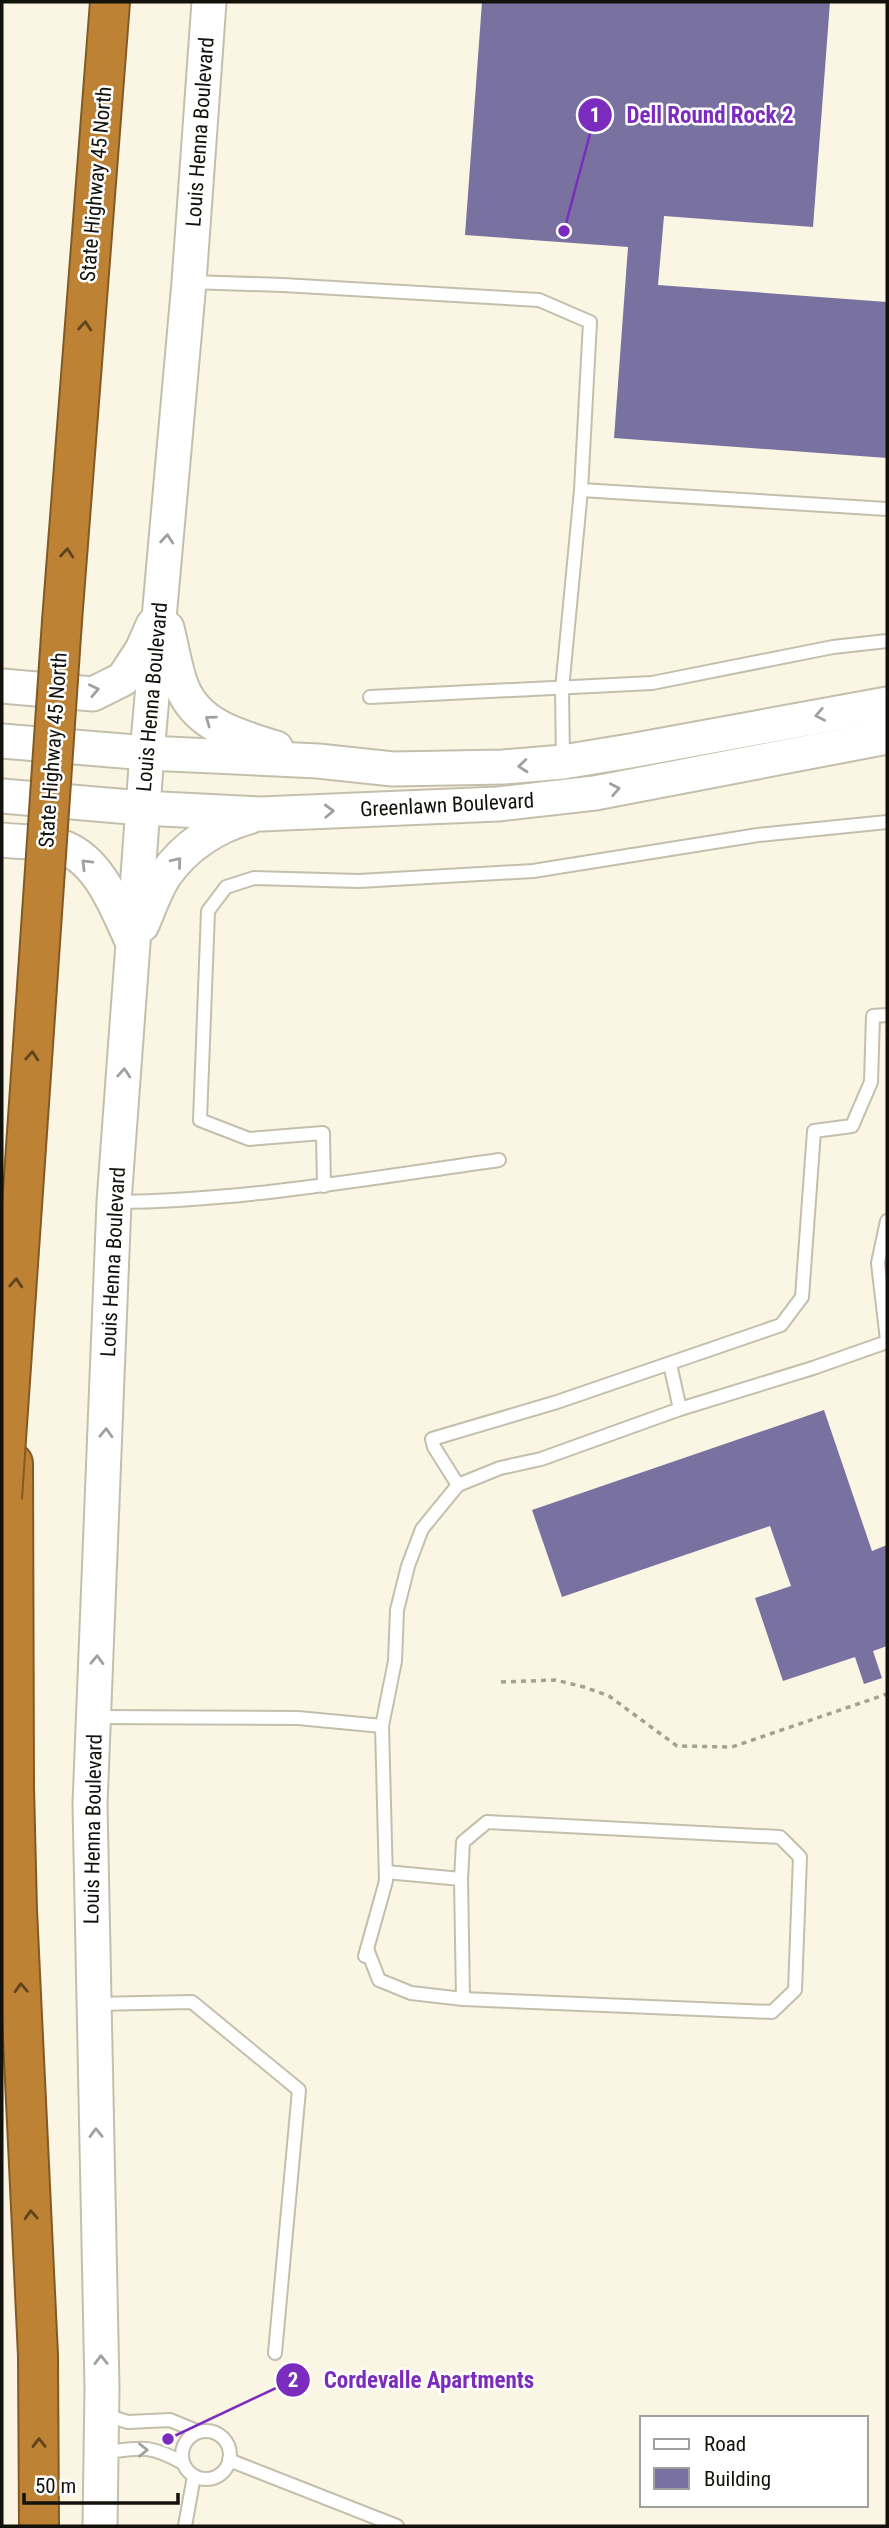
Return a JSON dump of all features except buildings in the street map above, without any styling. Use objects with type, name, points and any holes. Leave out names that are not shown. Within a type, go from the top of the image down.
[{"type":"highway","name":"State Highway 45 North","points":[[2,1498],[62,621],[110,2]]},
{"type":"highway","points":[[107,49],[117,2]]},
{"type":"highway","points":[[12,1338],[14,1787],[17,1910],[38,2356],[40,2526]]},
{"type":"main road","name":"Louis Henna Boulevard","points":[[100,2526],[102,2414],[90,1804],[114,1202],[142,808],[190,282],[209,2]]},
{"type":"main road","points":[[2,686],[93,694],[123,679],[142,650],[161,607]]},
{"type":"main road","points":[[161,607],[183,689],[196,710],[227,732],[318,761]]},
{"type":"main road","name":"Greenlawn Boulevard","points":[[2,741],[147,753],[446,770],[563,762],[887,704]]},
{"type":"main road","name":"Greenlawn Boulevard","points":[[2,796],[142,808],[261,814],[498,804],[595,793],[887,737]]},
{"type":"main road","points":[[498,804],[535,794],[558,776],[563,762]]},
{"type":"main road","points":[[133,943],[164,877],[185,851],[232,822],[261,814]]},
{"type":"main road","points":[[2,840],[58,845],[86,860],[111,897],[133,943]]},
{"type":"lane","points":[[190,282],[539,300],[590,322],[581,491],[562,689],[563,762]]},
{"type":"lane","points":[[581,491],[887,509]]},
{"type":"lane","points":[[370,697],[652,683],[833,647],[887,640]]},
{"type":"lane","points":[[324,1186],[323,1133],[248,1139],[200,1120],[208,911],[226,887],[254,878],[359,881],[533,871],[758,835],[887,822]]},
{"type":"lane","points":[[458,1485],[434,1447],[432,1439],[534,1409],[781,1325],[802,1297],[814,1131],[852,1126],[871,1082],[873,1016],[887,1016]]},
{"type":"lane","points":[[114,1202],[170,1202],[324,1186],[499,1160]]},
{"type":"lane","points":[[463,1999],[463,1842],[486,1822],[780,1836],[800,1857],[795,1990],[772,2012],[463,1999],[411,1993],[379,1980],[365,1955],[386,1881],[382,1726],[395,1661],[397,1610],[408,1566],[422,1529],[458,1485],[500,1468],[541,1459],[680,1409],[813,1368],[887,1341],[878,1263],[887,1221]]},
{"type":"lane","points":[[670,1364],[680,1409]]},
{"type":"lane","points":[[95,1717],[298,1718],[382,1726]]},
{"type":"lane","points":[[386,1872],[461,1879]]},
{"type":"lane","points":[[94,2004],[192,2002],[299,2090],[275,2353]]},
{"type":"lane","points":[[102,2414],[128,2421],[170,2420],[199,2432]]},
{"type":"lane","points":[[101,2453],[149,2448],[183,2463],[194,2476],[211,2479],[226,2468],[229,2450],[218,2434],[199,2432],[190,2436],[184,2444],[183,2463]]},
{"type":"lane","points":[[229,2460],[397,2526]]},
{"type":"lane","points":[[185,2526],[194,2476]]},
{"type":"path","points":[[501,1682],[555,1680],[609,1696],[677,1746],[733,1747],[887,1694]]},
{"type":"place","name":"Dell Round Rock 2","points":[[564,231]]},
{"type":"place","name":"Cordevalle Apartments","points":[[168,2439]]}]
